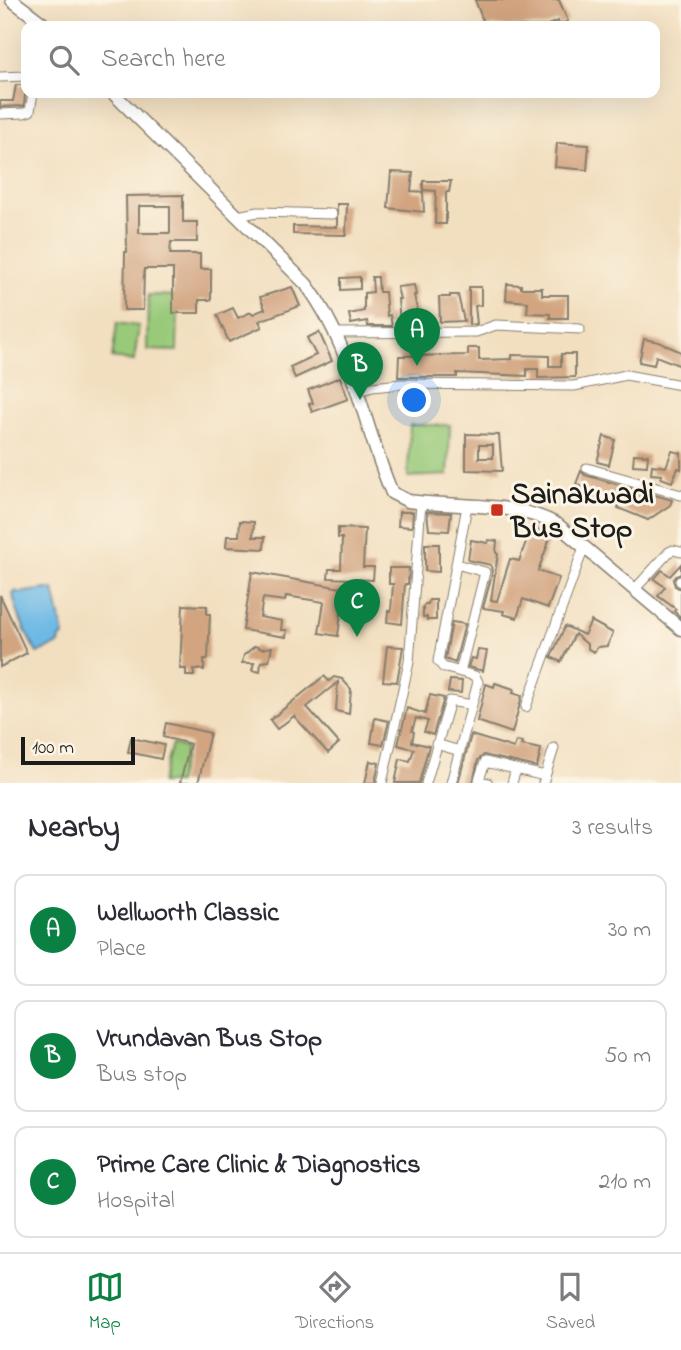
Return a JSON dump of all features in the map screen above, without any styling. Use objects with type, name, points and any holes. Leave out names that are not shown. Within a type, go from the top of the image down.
[{"type":"street","points":[[12,0],[39,21]]},
{"type":"street","points":[[0,77],[21,76]]},
{"type":"street","points":[[0,114],[30,111],[32,98]]},
{"type":"street","points":[[118,98],[306,284],[336,333],[359,391],[393,493],[408,501],[515,510],[539,516],[558,525],[681,629]]},
{"type":"street","points":[[237,216],[258,212],[332,214]]},
{"type":"street","points":[[336,333],[476,332],[496,325],[580,329]]},
{"type":"street","points":[[359,391],[401,384],[574,386],[626,375],[681,385]]},
{"type":"street","points":[[587,468],[681,495]]},
{"type":"street","points":[[382,783],[409,662],[421,503]]},
{"type":"street","points":[[452,783],[478,679],[443,667],[438,661],[467,506]]},
{"type":"street","points":[[526,707],[584,547]]},
{"type":"street","points":[[635,589],[669,552],[681,552]]},
{"type":"street","points":[[456,564],[485,572],[460,672]]},
{"type":"street","points":[[426,783],[450,701],[472,705]]},
{"type":"street","points":[[436,744],[460,751]]},
{"type":"street","points":[[488,783],[479,780],[485,762],[544,779],[554,748]]},
{"type":"street","points":[[512,783],[516,769]]},
{"type":"green space","points":[[148,295],[178,296],[177,351],[147,350]]},
{"type":"green space","points":[[117,323],[139,326],[134,361],[112,358]]},
{"type":"green space","points":[[410,425],[450,425],[448,475],[408,477]]},
{"type":"green space","points":[[172,744],[186,748],[177,783],[161,783]]},
{"type":"water","points":[[54,590],[64,635],[59,644],[37,653],[22,625],[13,594],[16,591],[19,593]]},
{"type":"building","points":[[475,0],[559,0],[568,21],[558,21],[483,21]]},
{"type":"building","points":[[16,85],[21,85],[24,106],[0,107],[0,101],[13,101]]},
{"type":"building","points":[[557,143],[589,145],[587,170],[555,167]]},
{"type":"building","points":[[391,172],[413,173],[411,191],[423,192],[424,212],[388,208]]},
{"type":"building","points":[[423,181],[451,181],[449,192],[446,192],[446,224],[435,224],[436,191],[423,190]]},
{"type":"building","points":[[183,195],[183,222],[197,222],[197,242],[171,242],[170,254],[200,254],[200,269],[211,269],[211,300],[199,300],[199,313],[173,313],[173,269],[144,269],[143,310],[124,310],[126,196]],"holes":[[[139,206],[170,206],[170,233],[139,233]]]},
{"type":"building","points":[[337,204],[347,204],[346,235],[293,234],[293,226],[337,227]]},
{"type":"building","points":[[360,277],[360,289],[341,290],[341,278]]},
{"type":"building","points":[[372,277],[378,277],[379,292],[385,292],[387,316],[390,315],[392,326],[368,326],[367,321],[351,324],[349,314],[364,311],[364,293],[373,292]]},
{"type":"building","points":[[507,284],[521,285],[521,288],[542,288],[542,295],[568,295],[568,318],[550,318],[550,314],[527,313],[528,302],[506,300]]},
{"type":"building","points":[[414,285],[420,323],[400,324],[397,287]]},
{"type":"building","points":[[292,287],[300,306],[259,321],[262,327],[229,342],[217,315],[233,308],[238,318],[251,312],[253,314],[265,309],[260,297]]},
{"type":"building","points":[[469,287],[481,287],[481,305],[475,306],[477,324],[469,325]]},
{"type":"building","points":[[458,295],[464,321],[440,322],[439,297]]},
{"type":"building","points":[[319,332],[332,361],[295,378],[290,367],[316,355],[307,338]]},
{"type":"building","points":[[644,339],[659,342],[681,352],[681,366],[656,356],[654,365],[639,362]]},
{"type":"building","points":[[468,348],[479,348],[479,360],[512,359],[512,355],[549,356],[549,366],[561,366],[561,354],[575,354],[575,377],[538,378],[538,369],[527,369],[527,376],[457,373],[457,377],[398,377],[399,356],[468,355]]},
{"type":"building","points":[[340,377],[348,399],[312,412],[309,404],[313,403],[308,390]]},
{"type":"building","points":[[466,434],[499,435],[502,471],[466,470]],"holes":[[[479,445],[493,445],[493,458],[479,458]]]},
{"type":"building","points":[[604,436],[615,440],[609,465],[597,462]]},
{"type":"building","points":[[672,451],[681,453],[681,469],[678,468],[672,482],[661,478],[662,475],[651,474],[652,465],[666,467]]},
{"type":"building","points":[[634,454],[648,455],[647,466],[633,465]]},
{"type":"building","points":[[581,471],[585,475],[672,500],[670,505],[648,520],[618,508],[619,504],[586,493],[588,489],[576,484]]},
{"type":"building","points":[[399,512],[413,512],[412,527],[398,526]]},
{"type":"building","points":[[427,512],[451,513],[449,531],[429,530]]},
{"type":"building","points":[[240,521],[254,522],[253,537],[265,537],[264,549],[226,547],[227,536],[239,536]]},
{"type":"building","points":[[338,528],[365,529],[363,567],[374,567],[373,580],[328,578],[329,569],[341,569],[342,538],[338,538]]},
{"type":"building","points":[[531,528],[551,535],[538,571],[559,578],[548,608],[523,599],[517,618],[503,614],[504,611],[483,608],[492,574],[491,565],[468,560],[471,540],[488,543],[489,540],[497,541],[498,554],[491,600],[497,601],[510,559],[519,561]]},
{"type":"building","points":[[425,544],[439,544],[439,572],[425,571]]},
{"type":"building","points":[[681,564],[681,574],[673,580],[675,586],[681,589],[681,618],[674,611],[676,609],[658,596],[665,587],[654,579],[662,570],[670,576]]},
{"type":"building","points":[[389,568],[409,568],[402,624],[387,622],[388,611],[391,611],[393,584],[389,584]]},
{"type":"building","points":[[252,572],[353,590],[351,607],[342,605],[338,636],[319,633],[324,602],[286,596],[285,601],[263,598],[260,617],[282,621],[281,630],[287,630],[286,637],[243,630]]},
{"type":"building","points":[[0,595],[27,653],[0,667]]},
{"type":"building","points":[[429,600],[436,600],[436,620],[423,617],[423,607]]},
{"type":"building","points":[[183,605],[207,606],[207,614],[210,614],[208,659],[204,659],[204,670],[194,669],[194,676],[186,676],[186,669],[180,669]]},
{"type":"building","points":[[591,621],[613,633],[607,646],[598,647],[594,652],[575,634],[561,662],[551,657],[565,626],[584,635]]},
{"type":"building","points":[[452,622],[465,624],[455,663],[445,659]]},
{"type":"building","points":[[255,646],[262,649],[272,647],[269,661],[261,662],[260,672],[252,670],[254,663],[242,663],[244,655]]},
{"type":"building","points":[[387,646],[403,647],[397,682],[383,681]]},
{"type":"building","points":[[478,650],[487,651],[483,671],[468,667],[471,658],[476,659]]},
{"type":"building","points":[[324,676],[329,681],[334,677],[342,679],[351,689],[349,714],[336,711],[338,682],[307,707],[339,743],[328,753],[294,716],[277,729],[270,720]]},
{"type":"building","points":[[450,680],[462,681],[461,693],[448,692]]},
{"type":"building","points":[[495,683],[514,689],[513,693],[522,696],[512,733],[477,721],[486,684],[494,687]]},
{"type":"building","points":[[430,695],[444,698],[433,735],[424,732],[428,721],[416,718],[412,731],[412,742],[429,746],[419,783],[395,783],[400,759],[410,761],[414,749],[398,745],[407,708],[425,714]]},
{"type":"building","points":[[375,718],[389,721],[383,745],[371,743]]},
{"type":"building","points":[[166,723],[210,733],[198,783],[180,783],[190,744],[163,737]]},
{"type":"building","points":[[471,735],[514,748],[516,741],[522,742],[521,745],[541,749],[537,767],[484,755],[478,760],[473,783],[458,783]]},
{"type":"building","points":[[131,738],[164,745],[161,759],[128,752]]},
{"type":"building","points":[[370,761],[379,763],[375,783],[365,783]]},
{"type":"place","name":"Wellworth Classic","points":[[417,366]]},
{"type":"place","name":"Vrundavan Bus Stop","points":[[360,400]]},
{"type":"place","name":"Sainakwadi Bus Stop","points":[[497,510]]},
{"type":"place","name":"Prime Care Clinic & Diagnostics","points":[[357,637]]}]
